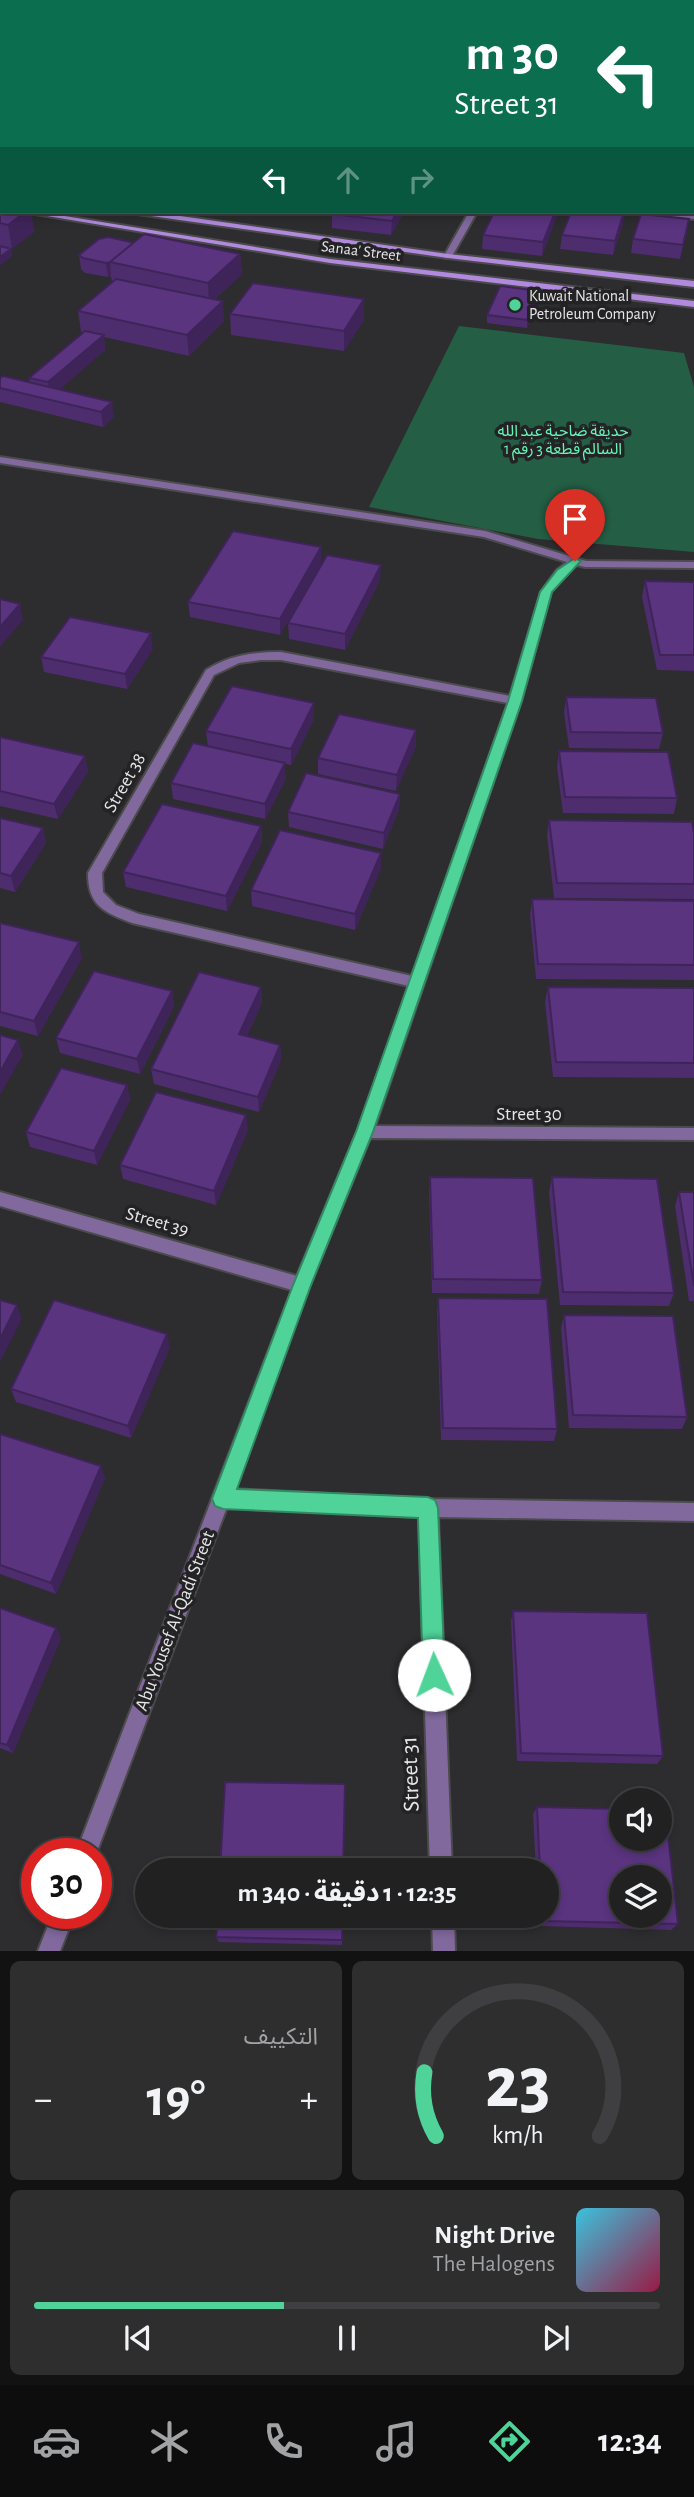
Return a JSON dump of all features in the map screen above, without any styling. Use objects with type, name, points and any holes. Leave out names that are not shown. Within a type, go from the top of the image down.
[{"type":"main road","name":"Sanaa' Street","points":[[39,214],[317,259],[694,304]]},
{"type":"main road","name":"Sanaa' Street","points":[[151,214],[448,257],[694,284]]},
{"type":"street","points":[[448,257],[472,214]]},
{"type":"street","points":[[662,214],[694,217]]},
{"type":"street","points":[[0,460],[485,534],[575,561],[694,565]]},
{"type":"street","name":"Abu Yousef Al-Qadi Street","points":[[92,1838],[223,1499],[302,1285],[365,1132],[515,701],[546,592],[561,572],[575,561]]},
{"type":"street","name":"Street 38","points":[[417,982],[136,919],[113,911],[99,900],[93,889],[95,873],[210,673],[224,663],[259,655],[281,656],[515,701]]},
{"type":"street","name":"Street 30","points":[[365,1132],[694,1134]]},
{"type":"street","name":"Street 39","points":[[0,1199],[302,1285]]},
{"type":"street","points":[[223,1499],[428,1508],[694,1513]]},
{"type":"street","name":"Street 31","points":[[428,1508],[441,1858]]},
{"type":"street","points":[[443,1928],[444,1951]]},
{"type":"street","points":[[49,1951],[58,1929]]},
{"type":"green space","name":"حديقة ضاحية عبد الله السالم قطعة 3 رقم 1","points":[[459,326],[684,353],[694,387],[694,552],[538,539],[369,507]]},
{"type":"building","points":[[0,214],[22,214],[8,225],[0,223]]},
{"type":"building","points":[[332,214],[396,214],[392,221]]},
{"type":"building","points":[[493,214],[554,214],[543,242],[483,235]]},
{"type":"building","points":[[570,214],[623,214],[615,241],[562,235]]},
{"type":"building","points":[[641,214],[689,219],[683,245],[633,239]]},
{"type":"building","points":[[144,234],[240,254],[208,283],[110,262]]},
{"type":"building","points":[[108,237],[132,244],[106,263],[79,255],[99,239]]},
{"type":"building","points":[[0,246],[11,249],[0,257]]},
{"type":"building","points":[[116,279],[223,301],[187,335],[78,311]]},
{"type":"building","points":[[253,283],[364,299],[344,331],[230,314]]},
{"type":"building","name":"Kuwait National Petroleum Company","points":[[500,286],[538,291],[527,320],[487,315]]},
{"type":"building","points":[[85,331],[104,335],[48,382],[29,378]]},
{"type":"building","points":[[3,376],[112,402],[101,412],[0,388],[0,378]]},
{"type":"building","points":[[233,531],[321,547],[280,619],[188,602]]},
{"type":"building","points":[[327,555],[381,565],[345,634],[288,623]]},
{"type":"building","points":[[645,581],[694,582],[694,655],[660,655]]},
{"type":"building","points":[[0,599],[20,604],[0,627]]},
{"type":"building","points":[[70,617],[151,633],[125,674],[41,657]]},
{"type":"building","points":[[232,686],[314,703],[291,749],[206,731]]},
{"type":"building","points":[[566,697],[656,698],[663,733],[571,732]]},
{"type":"building","points":[[339,714],[416,730],[397,775],[318,758]]},
{"type":"building","points":[[0,737],[85,756],[54,804],[0,791]]},
{"type":"building","points":[[193,743],[285,763],[265,804],[171,783]]},
{"type":"building","points":[[559,751],[668,752],[677,798],[565,797]]},
{"type":"building","points":[[306,773],[400,794],[384,833],[288,812]]},
{"type":"building","points":[[162,804],[261,826],[226,896],[123,872]]},
{"type":"building","points":[[0,818],[43,828],[11,876],[0,873]]},
{"type":"building","points":[[549,820],[692,822],[694,884],[557,883]]},
{"type":"building","points":[[280,830],[381,853],[355,914],[251,890]]},
{"type":"building","points":[[532,899],[694,901],[694,965],[538,964]]},
{"type":"building","points":[[0,923],[79,942],[34,1021],[0,1012]]},
{"type":"building","points":[[94,971],[172,991],[137,1059],[56,1038]]},
{"type":"building","points":[[199,972],[261,987],[239,1034],[280,1045],[258,1097],[151,1069]]},
{"type":"building","points":[[548,987],[694,988],[694,1063],[556,1062]]},
{"type":"building","points":[[0,1035],[18,1040],[0,1072]]},
{"type":"building","points":[[61,1068],[127,1085],[94,1151],[26,1132]]},
{"type":"building","points":[[156,1092],[246,1115],[214,1191],[120,1165]]},
{"type":"building","points":[[430,1177],[533,1178],[542,1280],[433,1279]]},
{"type":"building","points":[[552,1177],[657,1179],[674,1293],[563,1292]]},
{"type":"building","points":[[679,1192],[694,1192],[694,1286]]},
{"type":"building","points":[[438,1298],[547,1299],[557,1429],[443,1428]]},
{"type":"building","points":[[0,1300],[17,1305],[0,1339]]},
{"type":"building","points":[[54,1300],[167,1334],[128,1426],[11,1389]]},
{"type":"building","points":[[564,1315],[673,1316],[687,1417],[573,1415]]},
{"type":"building","points":[[0,1434],[101,1466],[51,1583],[0,1565]]},
{"type":"building","points":[[0,1608],[56,1628],[7,1745],[0,1743]]},
{"type":"building","points":[[513,1611],[647,1613],[663,1756],[521,1753]]},
{"type":"building","points":[[225,1782],[345,1784],[343,1858],[221,1858]]},
{"type":"building","points":[[537,1807],[609,1809],[609,1851],[670,1851],[671,1865],[609,1865],[609,1922],[559,1921],[559,1858],[539,1858]]},
{"type":"building","points":[[672,1871],[678,1924],[672,1924]]},
{"type":"building","points":[[217,1928],[342,1928],[342,1940],[216,1937]]},
{"type":"place","name":"Kuwait National Petroleum Company","points":[[515,305]]},
{"type":"route","points":[[434,1675],[428,1508],[223,1499],[302,1285],[365,1132],[515,701],[546,592],[561,572],[575,561]]}]
